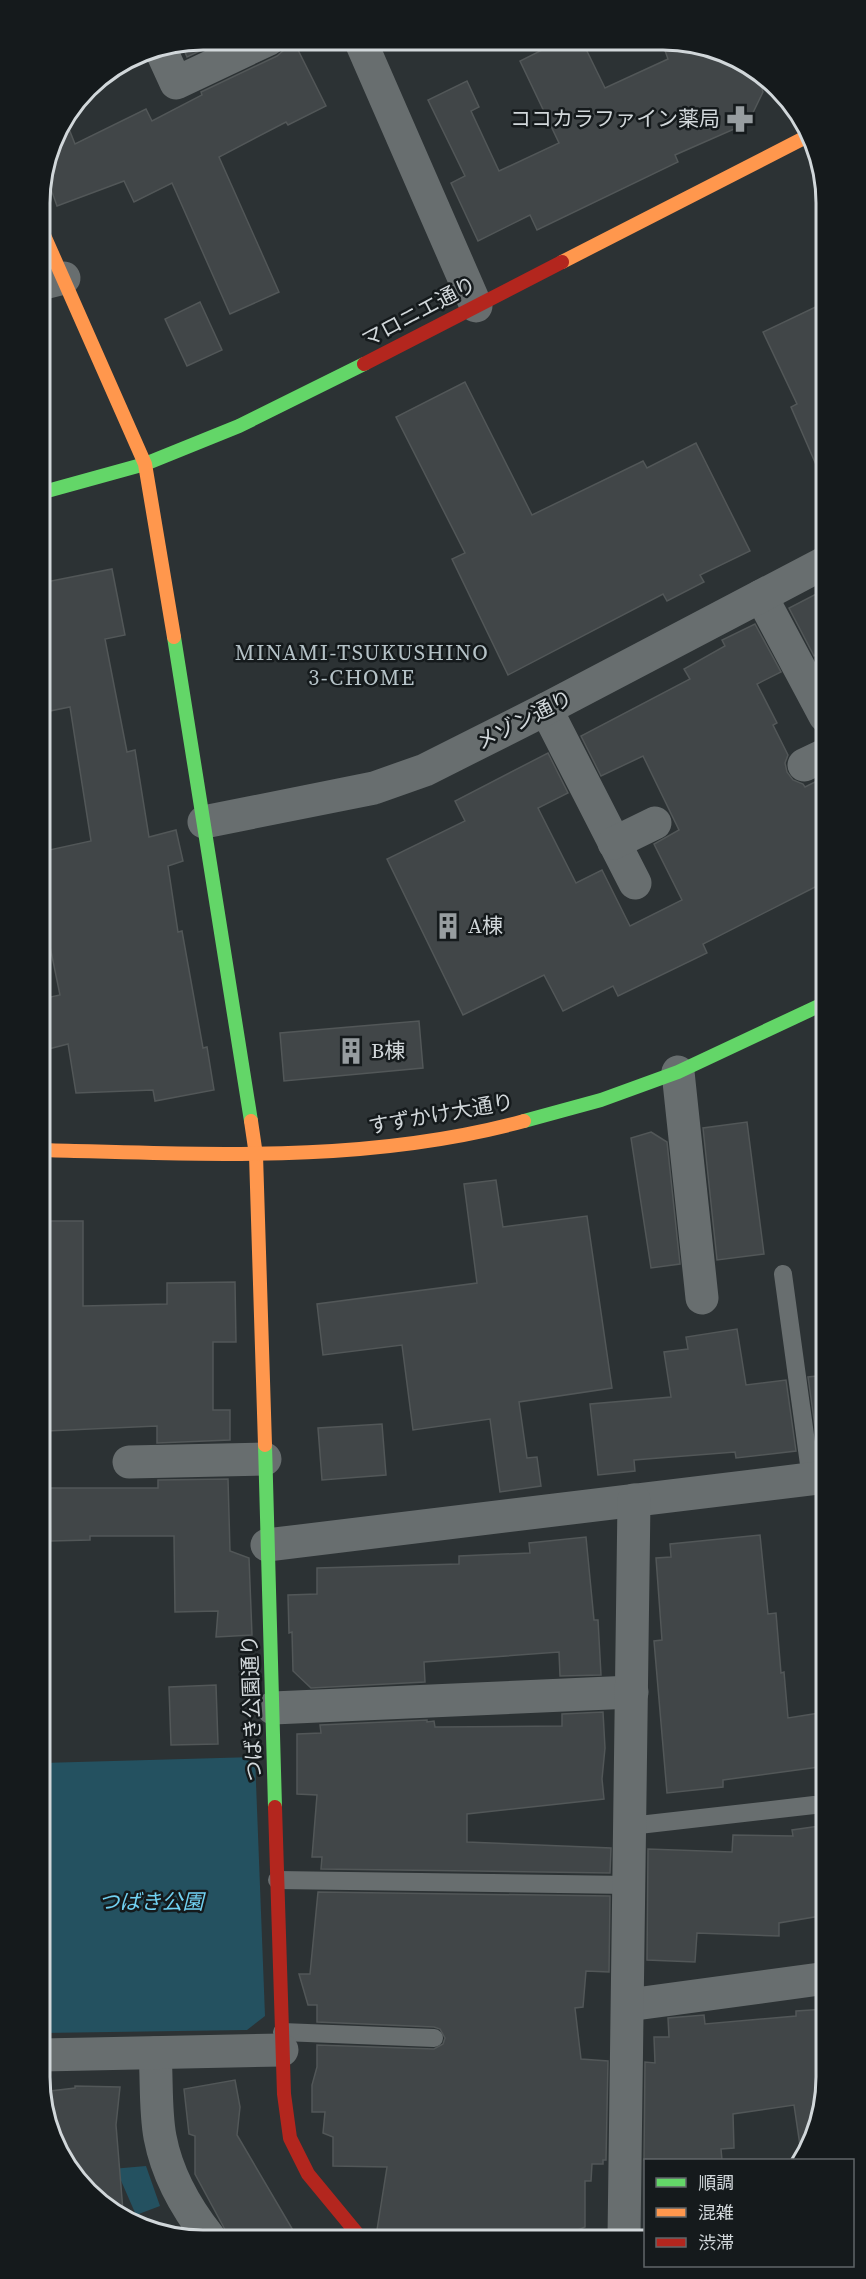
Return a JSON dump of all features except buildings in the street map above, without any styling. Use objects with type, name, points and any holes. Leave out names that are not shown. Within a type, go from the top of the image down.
[{"type":"street","points":[[163,55],[176,83],[246,50]]},
{"type":"street","points":[[364,50],[476,306]]},
{"type":"street","name":"マロニエ通り","points":[[50,490],[145,464],[239,426],[802,139]]},
{"type":"street","name":"つばき公園通り","points":[[52,281],[145,464],[256,1155],[284,2094],[290,2138],[308,2174],[354,2230]]},
{"type":"street","name":"メゾン通り","points":[[204,822],[374,788],[425,770],[816,567]]},
{"type":"street","points":[[761,596],[816,699]]},
{"type":"street","points":[[546,709],[635,883]]},
{"type":"street","points":[[614,843],[655,823]]},
{"type":"street","name":"すずかけ大通り","points":[[50,1150],[256,1155],[387,1148],[506,1126],[601,1100],[678,1072],[816,1007]]},
{"type":"street","points":[[678,1072],[702,1298]]},
{"type":"street","points":[[129,1462],[266,1458]]},
{"type":"street","points":[[267,1545],[816,1478]]},
{"type":"street","points":[[626,2230],[635,2191],[627,2005],[634,1500]]},
{"type":"street","points":[[273,1708],[632,1692]]},
{"type":"street","points":[[627,2005],[816,1979]]},
{"type":"street","points":[[50,2055],[155,2053],[282,2041]]},
{"type":"street","points":[[155,2053],[160,2136],[171,2174],[191,2215],[203,2230]]},
{"type":"lane","points":[[783,1274],[816,1466]]},
{"type":"lane","points":[[630,1826],[814,1805]]},
{"type":"lane","points":[[278,1880],[629,1885]]},
{"type":"lane","points":[[282,2041],[434,2038]]},
{"type":"green space","name":"つばき公園","points":[[255,1757],[265,2016],[247,2030],[50,2033],[50,1763]]},
{"type":"green space","points":[[146,2166],[160,2206],[136,2214],[119,2176],[100,2190],[83,2171]]},
{"type":"traffic: fast","points":[[50,490],[145,464],[239,426],[364,364]]},
{"type":"traffic: fast","points":[[174,637],[251,1121]]},
{"type":"traffic: fast","points":[[524,1121],[601,1100],[678,1072],[816,1007]]},
{"type":"traffic: fast","points":[[265,1445],[275,1807]]},
{"type":"traffic: slow","points":[[562,262],[802,139]]},
{"type":"traffic: slow","points":[[50,249],[145,464],[174,637]]},
{"type":"traffic: slow","points":[[251,1121],[256,1155],[265,1445]]},
{"type":"traffic: slow","points":[[50,1150],[223,1154],[344,1150],[464,1135],[524,1121]]},
{"type":"traffic: jam","points":[[364,364],[562,262]]},
{"type":"traffic: jam","points":[[275,1807],[284,2094],[290,2138],[308,2174],[354,2230]]},
{"type":"place","name":"ココカラファイン薬局","points":[[740,119]]},
{"type":"place","name":"A棟","points":[[448,926]]},
{"type":"place","name":"B棟","points":[[351,1051]]},
{"type":"district","name":"MINAMI-TSUKUSHINO 3-CHOME","points":[[362,664]]}]
